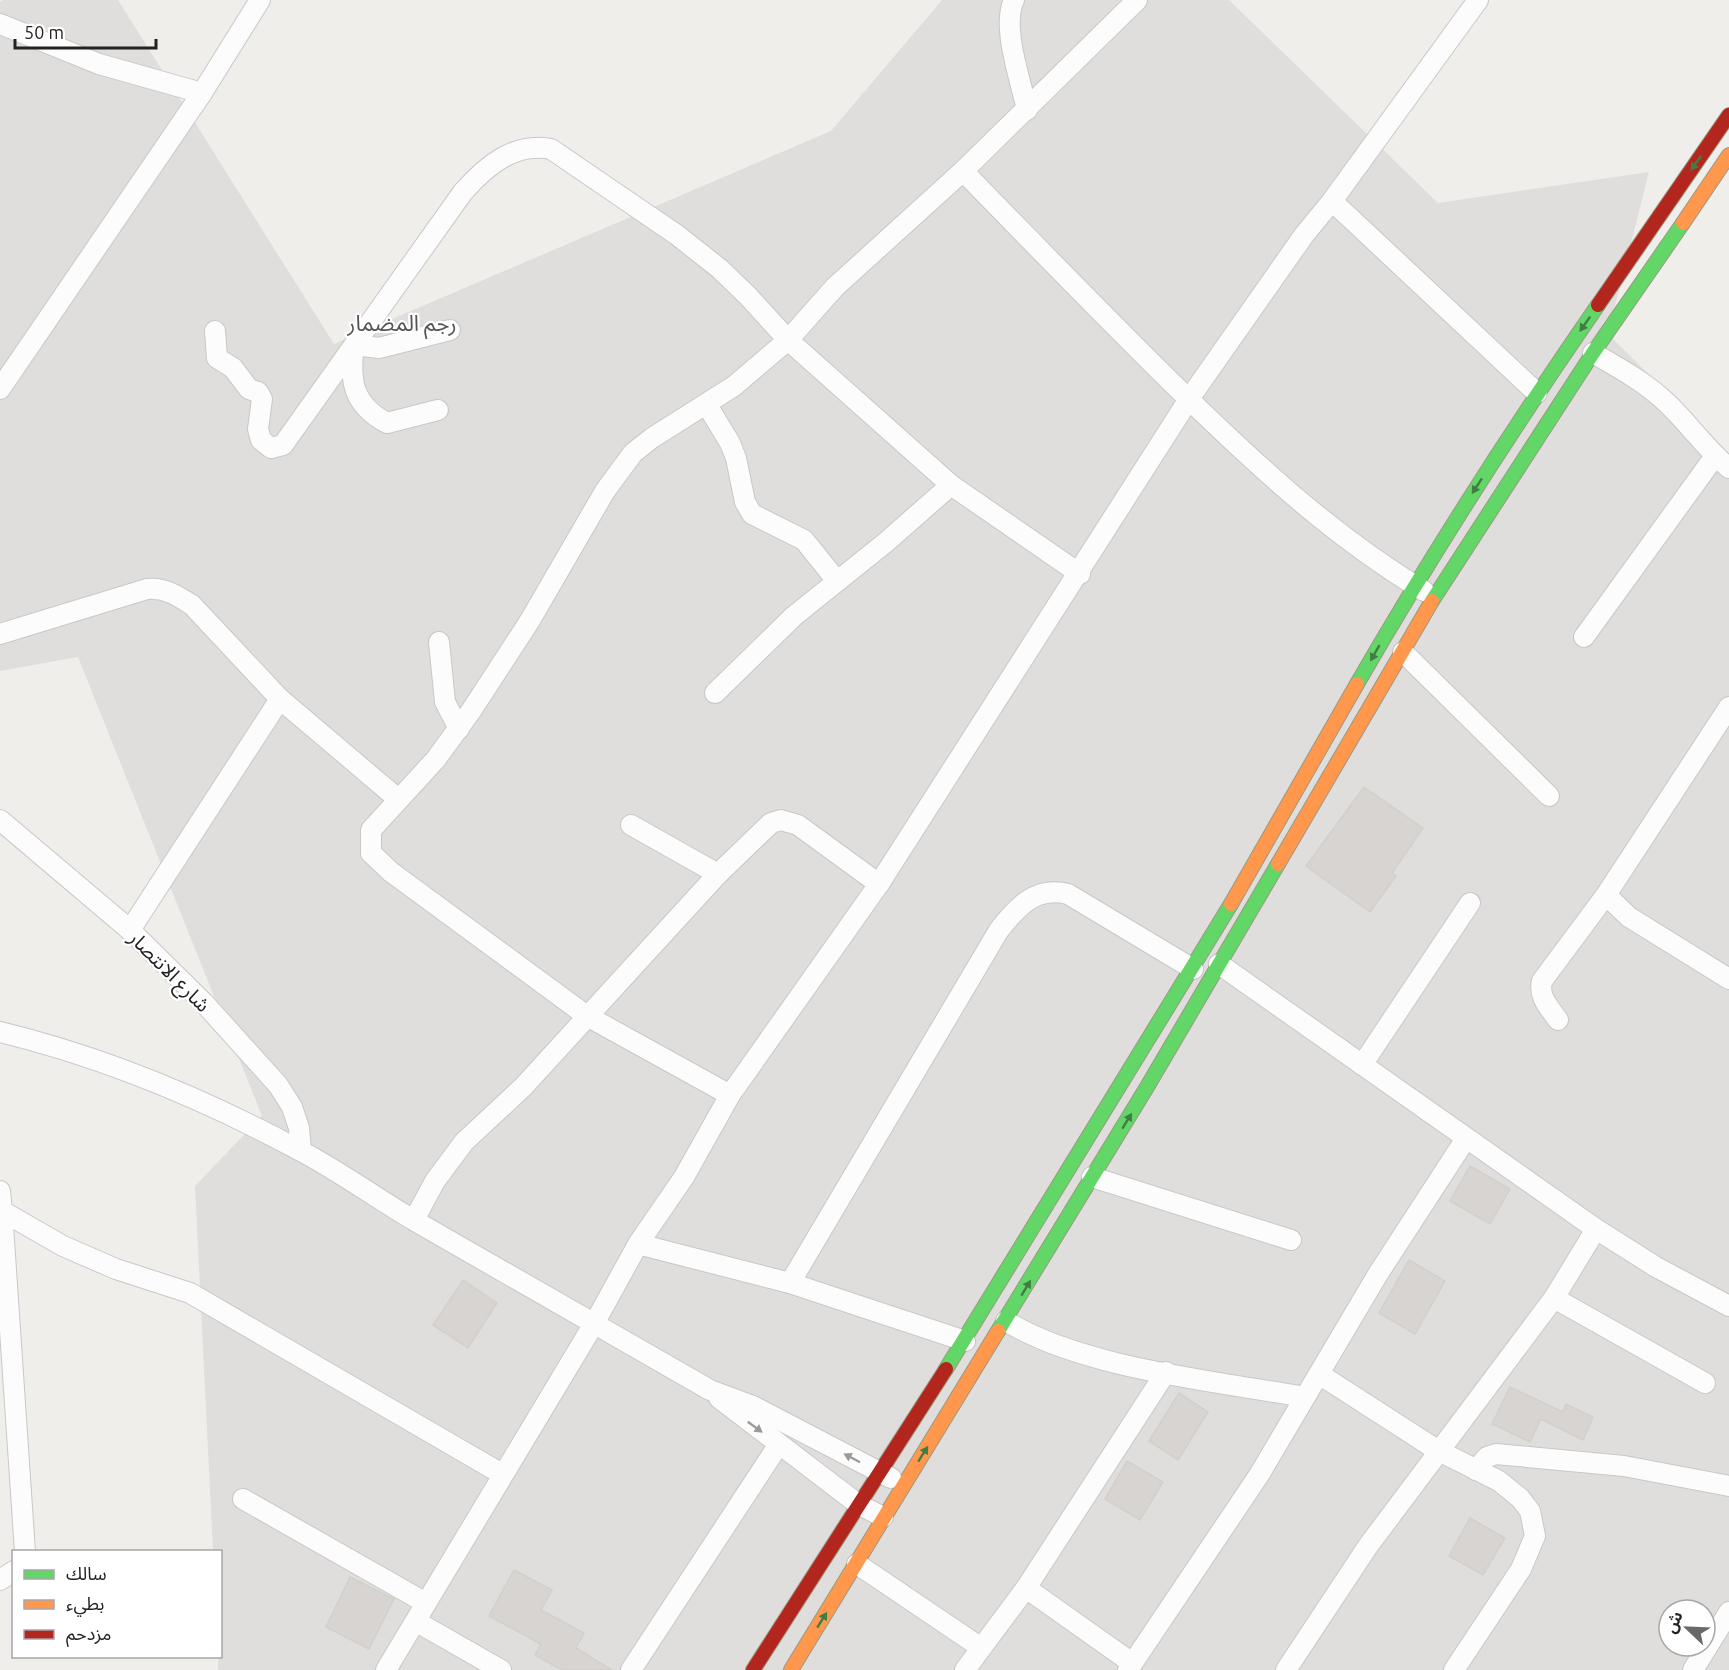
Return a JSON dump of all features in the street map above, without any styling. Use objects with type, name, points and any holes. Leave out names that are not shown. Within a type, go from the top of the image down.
[{"type":"street","points":[[0,389],[202,93],[260,0]]},
{"type":"street","points":[[1014,0],[1009,18],[1011,38],[1027,110]]},
{"type":"street","points":[[730,1095],[587,1016],[380,863],[371,853],[371,830],[436,759],[459,729],[529,622],[620,469],[652,438],[707,405],[788,340],[835,287],[963,171],[1137,0]]},
{"type":"street","points":[[386,1670],[417,1622],[502,1474],[595,1322],[638,1244],[684,1177],[730,1095],[879,884],[1080,574],[1189,399],[1305,235],[1478,0]]},
{"type":"street","points":[[0,24],[99,64],[202,93]]},
{"type":"street","points":[[753,1670],[965,1341],[1193,969],[1414,585],[1537,393],[1729,115]]},
{"type":"street","points":[[215,331],[217,358],[233,368],[245,386],[258,392],[262,399],[258,429],[261,440],[271,448],[283,445],[463,192],[480,173],[511,154],[538,146],[551,149],[677,235],[748,296],[788,340],[951,485],[1080,574]]},
{"type":"street","points":[[791,1670],[1092,1177],[1434,597],[1593,353],[1729,155]]},
{"type":"street","points":[[963,171],[1275,483],[1314,515],[1434,597]]},
{"type":"street","points":[[1332,201],[1537,393]]},
{"type":"street","points":[[354,345],[379,348],[450,330]]},
{"type":"street","points":[[354,345],[351,368],[354,385],[359,399],[371,414],[387,423],[438,410]]},
{"type":"street","points":[[1584,637],[1722,462],[1665,401],[1628,373],[1593,353]]},
{"type":"street","points":[[707,405],[730,443],[745,502],[752,514],[804,540],[837,581]]},
{"type":"street","points":[[715,693],[794,616],[951,485]]},
{"type":"street","points":[[0,634],[156,588],[176,595],[192,605],[280,699],[398,799]]},
{"type":"street","points":[[439,642],[445,702],[459,729]]},
{"type":"street","points":[[1403,652],[1549,796]]},
{"type":"street","points":[[130,930],[280,699]]},
{"type":"street","points":[[1558,1020],[1543,999],[1540,991],[1542,981],[1606,895],[1729,707]]},
{"type":"street","name":"شارع الانتصار","points":[[0,819],[130,930],[173,970],[278,1085],[292,1107],[299,1128],[301,1151]]},
{"type":"street","points":[[414,1220],[435,1181],[464,1142],[523,1087],[718,874],[763,829],[781,820],[798,825],[879,884]]},
{"type":"street","points":[[631,825],[718,874]]},
{"type":"street","points":[[790,1283],[999,930],[1013,912],[1031,896],[1046,893],[1068,894],[1193,969]]},
{"type":"street","points":[[1606,895],[1629,917],[1729,979]]},
{"type":"street","points":[[1362,1065],[1470,903]]},
{"type":"street","points":[[1219,964],[1465,1140],[1596,1229],[1656,1267],[1729,1306]]},
{"type":"street","points":[[0,1032],[84,1057],[188,1097],[301,1151],[414,1220],[710,1390],[858,1504],[883,1518]]},
{"type":"street","points":[[1026,1588],[1130,1667],[1258,1475],[1378,1274],[1465,1140]]},
{"type":"street","points":[[1092,1177],[1291,1240]]},
{"type":"street","points":[[0,1191],[26,1537],[25,1550]]},
{"type":"street","points":[[2,1211],[63,1246],[116,1269],[190,1293],[502,1474]]},
{"type":"street","points":[[1286,1670],[1334,1596],[1437,1450],[1554,1298],[1596,1229]]},
{"type":"street","points":[[638,1244],[790,1283],[965,1341]]},
{"type":"street","points":[[1554,1298],[1705,1383]]},
{"type":"street","points":[[1006,1320],[1026,1333],[1057,1345],[1119,1363],[1305,1397]]},
{"type":"street","points":[[965,1670],[1026,1588],[1166,1372]]},
{"type":"street","points":[[1319,1374],[1437,1450],[1499,1481],[1520,1498],[1530,1511],[1535,1536],[1521,1569],[1454,1670]]},
{"type":"street","points":[[710,1390],[753,1406],[904,1485]]},
{"type":"street","points":[[631,1670],[779,1444]]},
{"type":"street","points":[[1476,1470],[1487,1457],[1496,1454],[1613,1464],[1729,1486]]},
{"type":"street","points":[[243,1499],[426,1603]]},
{"type":"street","points":[[857,1564],[980,1647]]},
{"type":"street","points":[[1693,1670],[1729,1612]]},
{"type":"street","points":[[417,1622],[501,1670]]},
{"type":"shaded area","points":[[3,0],[118,0],[334,344],[831,131],[942,0],[1229,0],[1438,203],[1649,172],[1608,334],[1729,454],[1729,1670],[218,1670],[218,1658],[222,1658],[222,1550],[213,1550],[195,1186],[262,1116],[78,657],[0,671],[0,2]]},
{"type":"building","points":[[1364,787],[1423,828],[1392,873],[1396,876],[1370,912],[1306,866]]},
{"type":"building","points":[[1470,1166],[1510,1189],[1490,1224],[1450,1201]]},
{"type":"building","points":[[1409,1260],[1445,1281],[1415,1334],[1379,1313]]},
{"type":"building","points":[[463,1280],[497,1303],[468,1348],[433,1325]]},
{"type":"building","points":[[1510,1387],[1563,1412],[1566,1404],[1593,1417],[1583,1440],[1541,1419],[1530,1442],[1492,1424]]},
{"type":"building","points":[[1179,1393],[1208,1412],[1178,1460],[1149,1441]]},
{"type":"building","points":[[1127,1461],[1163,1482],[1140,1520],[1105,1499]]},
{"type":"building","points":[[1470,1518],[1505,1538],[1483,1575],[1449,1556]]},
{"type":"building","points":[[514,1570],[552,1590],[541,1610],[584,1633],[576,1648],[612,1670],[562,1670],[535,1655],[541,1644],[489,1616]]},
{"type":"building","points":[[350,1577],[394,1599],[369,1649],[326,1627]]},
{"type":"traffic: fast","points":[[1432,601],[1593,353],[1683,223]]},
{"type":"traffic: fast","points":[[1357,684],[1414,587],[1474,492],[1598,305]]},
{"type":"traffic: fast","points":[[998,1331],[1147,1087],[1278,864]]},
{"type":"traffic: fast","points":[[946,1369],[1231,904]]},
{"type":"traffic: slow","points":[[1683,223],[1729,155]]},
{"type":"traffic: slow","points":[[1278,864],[1432,601]]},
{"type":"traffic: slow","points":[[1231,904],[1357,684]]},
{"type":"traffic: slow","points":[[791,1670],[998,1331]]},
{"type":"traffic: jam","points":[[1598,305],[1729,115]]},
{"type":"traffic: jam","points":[[753,1670],[946,1369]]},
{"type":"district","name":"رجم المضمار","points":[[402,322]]}]
